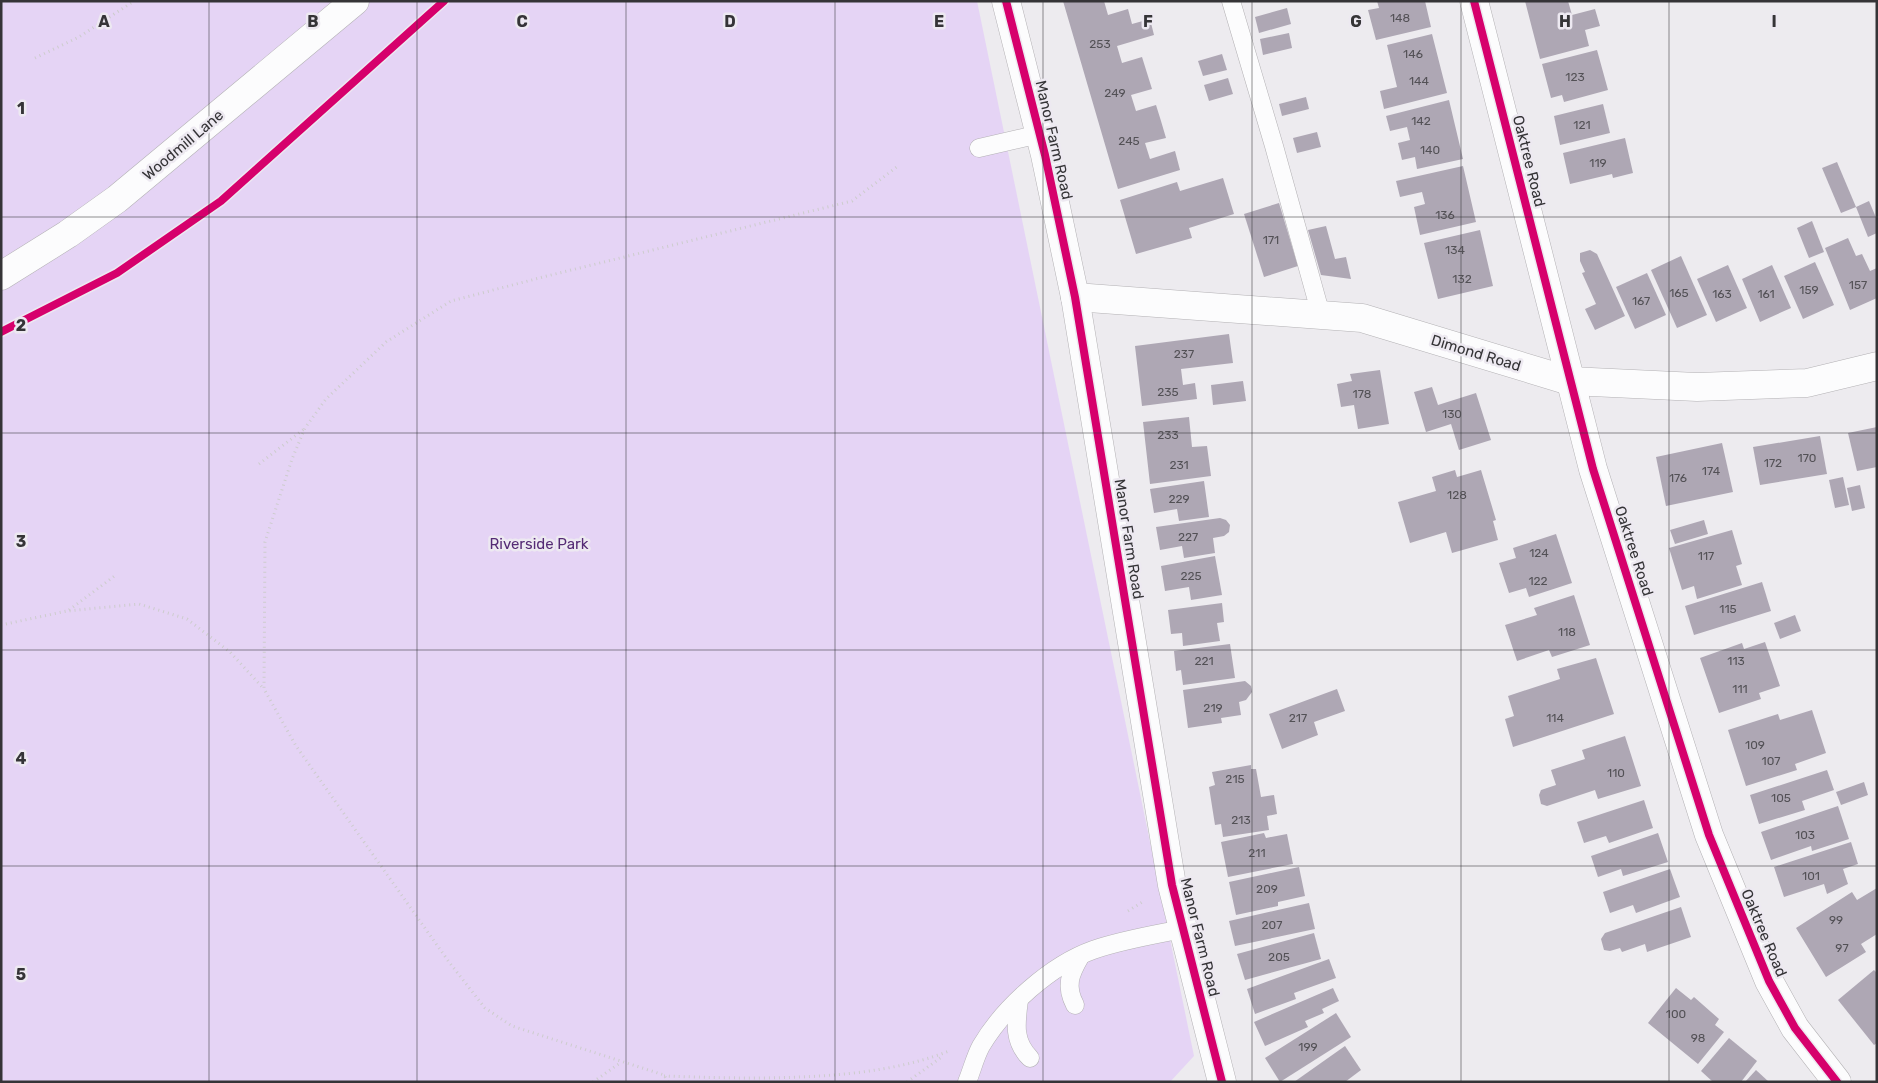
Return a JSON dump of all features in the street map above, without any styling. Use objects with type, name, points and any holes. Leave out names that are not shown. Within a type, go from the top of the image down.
[{"type":"street","name":"Woodmill Lane","points":[[1,276],[68,234],[117,198],[355,1]]},
{"type":"street","name":"Manor Farm Road","points":[[1006,1],[1040,134],[1075,297],[1172,885],[1222,1082]]},
{"type":"street","name":"Oaktree Road","points":[[1474,1],[1593,469],[1709,835],[1769,981],[1795,1028],[1837,1082]]},
{"type":"street","name":"Dimond Road","points":[[1075,297],[1362,318],[1570,381],[1697,387],[1807,383],[1877,366]]},
{"type":"lane","points":[[1231,1],[1321,315]]},
{"type":"lane","points":[[979,148],[1040,134]]},
{"type":"lane","points":[[968,1082],[980,1047],[1002,1015],[1062,966],[1092,950],[1183,929]]},
{"type":"lane","points":[[1075,1005],[1068,985],[1070,974],[1080,957]]},
{"type":"lane","points":[[1019,1000],[1016,1030],[1019,1042],[1030,1058]]},
{"type":"path","points":[[35,58],[79,37],[134,1]]},
{"type":"path","points":[[264,689],[265,542],[292,459],[305,428],[326,399],[386,342],[451,302],[547,276],[852,201],[898,166]]},
{"type":"path","points":[[259,464],[305,428]]},
{"type":"path","points":[[67,611],[88,598],[116,575]]},
{"type":"path","points":[[1,625],[67,611],[139,604],[187,619],[230,652],[264,689],[296,746],[449,962],[485,1008],[512,1026],[664,1076],[764,1079],[863,1077],[931,1060],[954,1048],[906,1082]]},
{"type":"path","points":[[1123,914],[1172,885]]},
{"type":"path","points":[[593,1082],[621,1063]]},
{"type":"path","points":[[664,1076],[668,1082]]},
{"type":"green space","name":"Riverside Park","points":[[1,1],[977,1],[1194,1056],[1170,1082],[1,1082]]},
{"type":"building","points":[[1063,1],[1104,1],[1108,15],[1128,9],[1132,24],[1150,19],[1154,35],[1117,46],[1122,63],[1142,57],[1152,89],[1131,95],[1136,111],[1156,105],[1161,121],[1166,138],[1145,143],[1150,159],[1175,151],[1180,170],[1118,189]]},
{"type":"building","points":[[1377,1],[1425,1],[1431,27],[1376,40],[1368,10],[1379,8]]},
{"type":"building","points":[[1525,1],[1568,1],[1572,15],[1595,9],[1600,26],[1585,30],[1589,46],[1540,59]]},
{"type":"building","points":[[1287,8],[1291,24],[1259,33],[1255,17]]},
{"type":"building","points":[[1289,33],[1292,48],[1263,55],[1260,39]]},
{"type":"building","points":[[1432,34],[1447,93],[1384,109],[1380,91],[1397,87],[1387,45]]},
{"type":"building","points":[[1597,50],[1608,90],[1564,102],[1562,95],[1551,98],[1542,64]]},
{"type":"building","points":[[1222,54],[1227,70],[1203,76],[1198,61]]},
{"type":"building","points":[[1228,78],[1233,94],[1209,101],[1204,85]]},
{"type":"building","points":[[1306,97],[1309,109],[1282,116],[1279,104]]},
{"type":"building","points":[[1449,100],[1463,159],[1417,169],[1415,157],[1402,160],[1398,143],[1410,140],[1407,127],[1390,131],[1386,116]]},
{"type":"building","points":[[1603,104],[1610,133],[1560,145],[1554,116]]},
{"type":"building","points":[[1317,132],[1321,147],[1297,153],[1293,138]]},
{"type":"building","points":[[1625,138],[1633,173],[1613,178],[1612,174],[1570,184],[1563,153]]},
{"type":"building","points":[[1837,162],[1856,207],[1841,213],[1822,168]]},
{"type":"building","points":[[1463,166],[1476,222],[1420,235],[1414,207],[1425,204],[1422,192],[1400,197],[1396,181]]},
{"type":"building","points":[[1223,178],[1234,214],[1189,228],[1192,238],[1136,254],[1120,200],[1177,182],[1180,191]]},
{"type":"building","points":[[1869,201],[1877,220],[1877,233],[1868,237],[1856,207]]},
{"type":"building","points":[[1279,203],[1298,266],[1264,277],[1244,214]]},
{"type":"building","points":[[1812,221],[1824,252],[1809,258],[1797,228]]},
{"type":"building","points":[[1326,226],[1335,259],[1346,257],[1351,279],[1321,275],[1308,230]]},
{"type":"building","points":[[1480,230],[1493,286],[1438,299],[1424,243]]},
{"type":"building","points":[[1848,238],[1856,256],[1862,254],[1870,271],[1877,268],[1877,298],[1850,310],[1825,248]]},
{"type":"building","points":[[1590,250],[1597,254],[1625,316],[1595,330],[1585,309],[1596,304],[1582,273],[1585,272],[1580,261],[1580,253]]},
{"type":"building","points":[[1681,256],[1707,315],[1677,328],[1651,270]]},
{"type":"building","points":[[1815,262],[1834,305],[1803,319],[1784,276]]},
{"type":"building","points":[[1728,265],[1747,308],[1716,322],[1697,279]]},
{"type":"building","points":[[1772,265],[1791,308],[1760,322],[1742,279]]},
{"type":"building","points":[[1647,273],[1666,315],[1635,329],[1616,287]]},
{"type":"building","points":[[1229,334],[1233,363],[1181,369],[1183,385],[1195,383],[1197,399],[1142,406],[1135,346]]},
{"type":"building","points":[[1380,370],[1389,424],[1358,429],[1354,405],[1341,407],[1337,384],[1352,381],[1350,374]]},
{"type":"building","points":[[1243,381],[1246,401],[1213,405],[1211,385]]},
{"type":"building","points":[[1432,387],[1438,405],[1476,393],[1491,440],[1459,450],[1451,424],[1426,432],[1414,392]]},
{"type":"building","points":[[1189,417],[1192,447],[1207,446],[1211,476],[1150,484],[1143,422]]},
{"type":"building","points":[[1877,427],[1877,467],[1857,471],[1848,433]]},
{"type":"building","points":[[1820,436],[1827,474],[1760,485],[1753,447]]},
{"type":"building","points":[[1722,443],[1733,492],[1666,506],[1656,457]]},
{"type":"building","points":[[1455,470],[1457,477],[1481,470],[1496,520],[1493,521],[1498,540],[1452,553],[1446,532],[1410,543],[1398,502],[1436,491],[1432,477]]},
{"type":"building","points":[[1843,477],[1849,505],[1835,508],[1829,480]]},
{"type":"building","points":[[1204,481],[1209,517],[1179,521],[1177,509],[1154,513],[1150,489]]},
{"type":"building","points":[[1860,485],[1865,508],[1852,511],[1847,488]]},
{"type":"building","points":[[1220,518],[1226,520],[1230,525],[1229,532],[1224,536],[1213,538],[1215,553],[1184,558],[1182,546],[1160,550],[1156,527]]},
{"type":"building","points":[[1704,520],[1708,534],[1675,544],[1670,530]]},
{"type":"building","points":[[1732,530],[1742,564],[1736,566],[1742,585],[1697,599],[1694,586],[1682,590],[1669,548]]},
{"type":"building","points":[[1556,534],[1572,583],[1529,597],[1526,588],[1509,593],[1499,563],[1516,558],[1513,548]]},
{"type":"building","points":[[1215,556],[1222,595],[1191,600],[1189,587],[1165,591],[1161,566]]},
{"type":"building","points":[[1762,582],[1771,611],[1694,635],[1685,606]]},
{"type":"building","points":[[1574,595],[1590,645],[1552,657],[1549,650],[1517,661],[1505,625],[1537,615],[1534,608]]},
{"type":"building","points":[[1222,603],[1224,622],[1217,623],[1220,641],[1183,646],[1182,633],[1171,634],[1168,610]]},
{"type":"building","points":[[1795,615],[1801,631],[1780,639],[1774,623]]},
{"type":"building","points":[[1765,642],[1780,686],[1759,693],[1761,699],[1719,713],[1700,658],[1742,643],[1744,649]]},
{"type":"building","points":[[1230,644],[1235,678],[1183,685],[1181,670],[1176,671],[1174,651]]},
{"type":"building","points":[[1596,658],[1614,714],[1513,747],[1505,719],[1514,716],[1508,696],[1560,679],[1557,669]]},
{"type":"building","points":[[1245,681],[1251,686],[1252,692],[1246,700],[1239,702],[1241,715],[1221,718],[1222,723],[1188,728],[1183,690]]},
{"type":"building","points":[[1337,689],[1345,711],[1314,722],[1318,735],[1282,749],[1269,714]]},
{"type":"building","points":[[1812,710],[1826,753],[1795,764],[1797,770],[1746,786],[1728,730],[1778,714],[1780,720]]},
{"type":"building","points":[[1625,736],[1641,786],[1598,799],[1595,790],[1547,806],[1541,804],[1539,795],[1541,790],[1556,785],[1551,770],[1585,759],[1582,750]]},
{"type":"building","points":[[1251,765],[1251,769],[1256,769],[1261,797],[1274,795],[1277,814],[1267,816],[1269,830],[1223,837],[1221,824],[1215,825],[1209,787],[1215,785],[1212,772]]},
{"type":"building","points":[[1827,770],[1834,790],[1802,801],[1805,810],[1759,824],[1750,795]]},
{"type":"building","points":[[1864,782],[1868,795],[1841,805],[1836,792]]},
{"type":"building","points":[[1644,800],[1653,828],[1609,843],[1606,836],[1584,843],[1577,822]]},
{"type":"building","points":[[1838,806],[1849,839],[1812,851],[1811,846],[1771,860],[1761,832]]},
{"type":"building","points":[[1264,833],[1266,838],[1287,834],[1293,864],[1228,877],[1221,842]]},
{"type":"building","points":[[1658,833],[1668,862],[1623,876],[1621,869],[1598,877],[1591,856]]},
{"type":"building","points":[[1851,842],[1858,864],[1843,869],[1848,884],[1827,894],[1824,884],[1784,897],[1774,867]]},
{"type":"building","points":[[1299,867],[1305,896],[1278,902],[1278,906],[1236,915],[1229,882]]},
{"type":"building","points":[[1670,869],[1680,897],[1636,913],[1633,905],[1610,913],[1603,892]]},
{"type":"building","points":[[1877,888],[1877,934],[1861,944],[1866,952],[1826,977],[1796,928],[1852,892],[1857,900]]},
{"type":"building","points":[[1309,903],[1315,929],[1235,946],[1229,921]]},
{"type":"building","points":[[1681,907],[1691,937],[1647,952],[1645,944],[1622,952],[1620,948],[1610,951],[1604,950],[1601,939],[1605,933]]},
{"type":"building","points":[[1314,933],[1321,959],[1245,980],[1237,954]]},
{"type":"building","points":[[1329,959],[1336,978],[1294,993],[1296,999],[1255,1014],[1247,989]]},
{"type":"building","points":[[1874,970],[1877,973],[1877,1043],[1874,1045],[1838,1000]]},
{"type":"building","points":[[1333,988],[1339,1001],[1322,1009],[1324,1013],[1305,1021],[1308,1027],[1265,1046],[1254,1022]]},
{"type":"building","points":[[1676,988],[1691,1000],[1694,997],[1719,1019],[1715,1025],[1724,1032],[1698,1064],[1648,1023]]},
{"type":"building","points":[[1336,1013],[1351,1037],[1280,1082],[1265,1058]]},
{"type":"building","points":[[1729,1038],[1757,1061],[1741,1082],[1713,1082],[1701,1071]]},
{"type":"building","points":[[1345,1046],[1361,1070],[1345,1082],[1294,1082]]},
{"type":"building","points":[[1756,1070],[1769,1082],[1745,1082]]},
{"type":"cycle path","points":[[1,332],[117,273],[221,201],[444,1]]},
{"type":"cycle path","points":[[1006,1],[1045,155],[1075,297],[1172,885],[1222,1082]]},
{"type":"cycle path","points":[[1474,1],[1593,469],[1709,835],[1769,981],[1795,1028],[1837,1082]]}]
